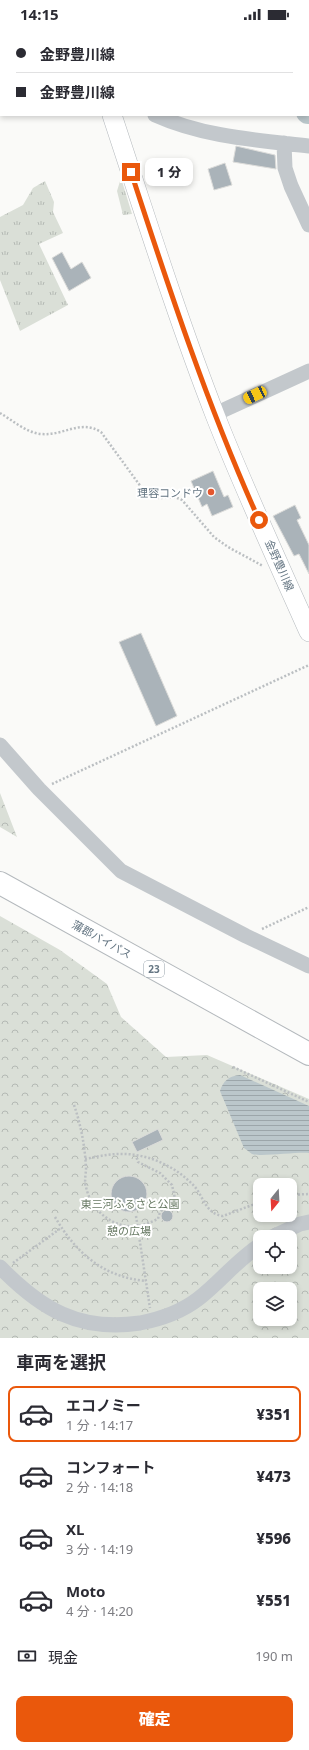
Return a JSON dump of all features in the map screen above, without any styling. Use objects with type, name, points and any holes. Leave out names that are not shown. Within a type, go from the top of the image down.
[{"type":"highway","name":"蒲郡バイパス","points":[[0,874],[309,1044]]},
{"type":"highway","name":"蒲郡バイパス","points":[[0,883],[309,1054]]},
{"type":"main road","name":"金野豊川線","points":[[112,116],[178,313],[215,414],[242,481],[309,632]]},
{"type":"street","points":[[157,116],[175,124],[226,137],[309,146]]},
{"type":"street","points":[[284,143],[285,168],[291,186],[309,225]]},
{"type":"street","points":[[215,414],[309,371]]},
{"type":"street","points":[[0,745],[40,789],[121,870],[246,936],[309,966]]},
{"type":"street","points":[[287,1230],[300,1224],[309,1222]]},
{"type":"street","points":[[2,1268],[32,1297],[63,1315],[83,1322],[106,1325],[129,1324],[152,1321],[177,1312],[198,1299],[253,1250]]},
{"type":"path","points":[[0,413],[32,432],[41,434],[86,426],[94,427],[101,432],[144,491],[151,497],[157,499],[176,496],[182,500],[214,537],[228,547],[258,564],[282,572]]},
{"type":"path","points":[[40,789],[309,665]]},
{"type":"path","points":[[246,936],[309,907]]},
{"type":"path","points":[[233,1067],[309,1102]]},
{"type":"path","points":[[74,1105],[80,1122],[85,1159],[86,1187],[94,1206],[103,1216],[122,1225],[138,1226],[158,1219],[161,1209],[176,1203],[172,1185],[160,1173],[138,1162],[136,1156]]},
{"type":"path","points":[[85,1159],[116,1154],[136,1156],[163,1162],[195,1188],[210,1211],[216,1215],[223,1216],[253,1205]]},
{"type":"path","points":[[297,1195],[309,1194]]},
{"type":"path","points":[[136,1216],[152,1321]]},
{"type":"path","points":[[55,1217],[70,1242],[92,1262],[120,1276],[146,1281]]},
{"type":"path","points":[[2,1268],[61,1228]]},
{"type":"green space","points":[[121,178],[132,214],[123,215],[117,191]]},
{"type":"green space","points":[[45,181],[54,202],[53,212],[63,233],[39,244],[68,305],[20,331],[0,280],[0,217],[23,205],[33,188]]},
{"type":"green space","points":[[0,793],[17,837],[0,827]]},
{"type":"green space","name":"東三河ふるさと公園","points":[[0,916],[60,950],[107,984],[121,1017],[166,1057],[207,1055],[309,1099],[309,1338],[0,1338]]},
{"type":"shaded area","points":[[240,1075],[309,1106],[309,1153],[256,1155],[244,1148],[220,1091],[223,1084],[227,1080]]},
{"type":"building","points":[[236,146],[275,155],[276,169],[233,162]]},
{"type":"building","points":[[225,163],[232,185],[214,190],[208,169]]},
{"type":"building","points":[[62,252],[71,269],[82,262],[91,278],[69,291],[52,258]]},
{"type":"building","points":[[213,471],[224,497],[228,495],[233,507],[212,516],[207,504],[202,507],[191,481]]},
{"type":"building","points":[[295,505],[301,518],[297,520],[309,545],[309,574],[299,554],[294,556],[273,516]]},
{"type":"building","points":[[141,633],[177,716],[156,726],[119,642]]},
{"type":"building","points":[[158,1129],[163,1140],[137,1152],[132,1142]]},
{"type":"building","points":[[132,1176],[142,1181],[146,1187],[146,1201],[142,1207],[136,1211],[126,1212],[116,1207],[112,1201],[111,1191],[116,1181],[122,1177]]},
{"type":"building","points":[[167,1210],[171,1212],[173,1216],[171,1220],[167,1222],[163,1220],[161,1216],[163,1212]]},
{"type":"place","name":"理容コンドウ","points":[[211,492]]},
{"type":"route","points":[[131,172],[188,342],[215,414],[259,520]]},
{"type":"park label","name":"憩の広場","points":[[129,1230]]}]
